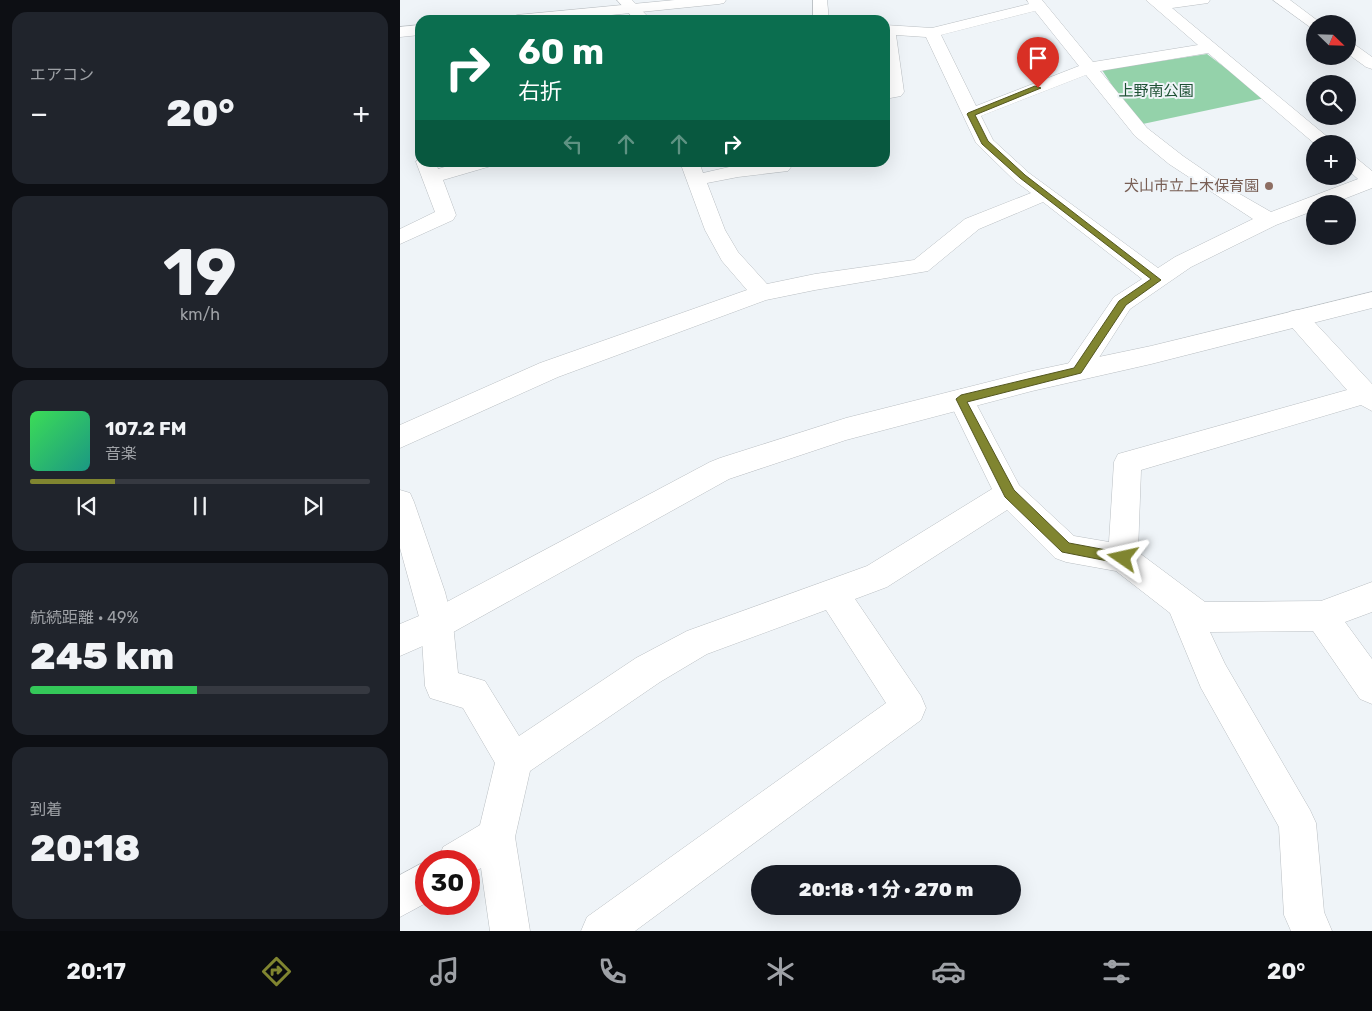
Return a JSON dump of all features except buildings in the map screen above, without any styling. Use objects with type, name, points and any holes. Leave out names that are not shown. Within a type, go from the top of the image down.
[{"type":"street","points":[[551,15],[627,4],[719,0]]},
{"type":"street","points":[[820,0],[820,15]]},
{"type":"street","points":[[1156,2],[1203,0]]},
{"type":"street","points":[[1280,0],[1306,18]]},
{"type":"street","points":[[1156,2],[1316,135]]},
{"type":"street","points":[[890,30],[932,33],[1036,3],[1141,132],[1176,160],[1224,193],[1269,220]]},
{"type":"street","points":[[627,4],[638,15]]},
{"type":"street","points":[[400,32],[415,30]]},
{"type":"street","points":[[932,33],[985,143],[1046,194],[1157,280]]},
{"type":"street","points":[[970,114],[1088,68],[1210,48]]},
{"type":"street","points":[[890,51],[896,92],[890,93]]},
{"type":"street","points":[[1356,53],[1372,64]]},
{"type":"street","points":[[400,237],[446,215],[427,167]]},
{"type":"street","points":[[762,293],[730,256],[715,230],[693,171],[738,171],[781,167]]},
{"type":"street","points":[[1077,371],[1122,303],[1183,262],[1269,220],[1372,181],[1356,167]]},
{"type":"street","points":[[400,437],[549,370],[762,293],[815,282],[920,266],[972,224],[1046,194]]},
{"type":"street","points":[[400,640],[437,624],[720,470],[846,429],[961,399],[1151,355],[1372,300]]},
{"type":"street","points":[[1123,558],[1128,462],[1369,397],[1297,318]]},
{"type":"street","points":[[961,399],[1009,494],[1066,548],[1123,558],[1200,617],[1321,616],[1372,597]]},
{"type":"street","points":[[510,931],[496,837],[514,760],[648,670],[698,642],[876,577],[1009,494]]},
{"type":"street","points":[[400,502],[429,592],[437,624],[442,686],[473,693],[514,760]]},
{"type":"street","points":[[601,931],[909,708],[833,593]]},
{"type":"street","points":[[1182,604],[1213,676],[1297,822],[1304,915],[1312,931]]},
{"type":"street","points":[[1321,616],[1372,687]]},
{"type":"street","points":[[475,850],[496,837]]},
{"type":"street","points":[[400,897],[415,888]]},
{"type":"green space","name":"上野南公園","points":[[1207,54],[1265,98],[1138,125],[1102,70]]},
{"type":"place","name":"犬山市立上木保育園","points":[[1269,186]]},
{"type":"route","points":[[1038,88],[970,114],[985,143],[1022,177],[1157,280],[1122,303],[1077,371],[961,399],[1009,494],[1066,548],[1123,558]]}]
